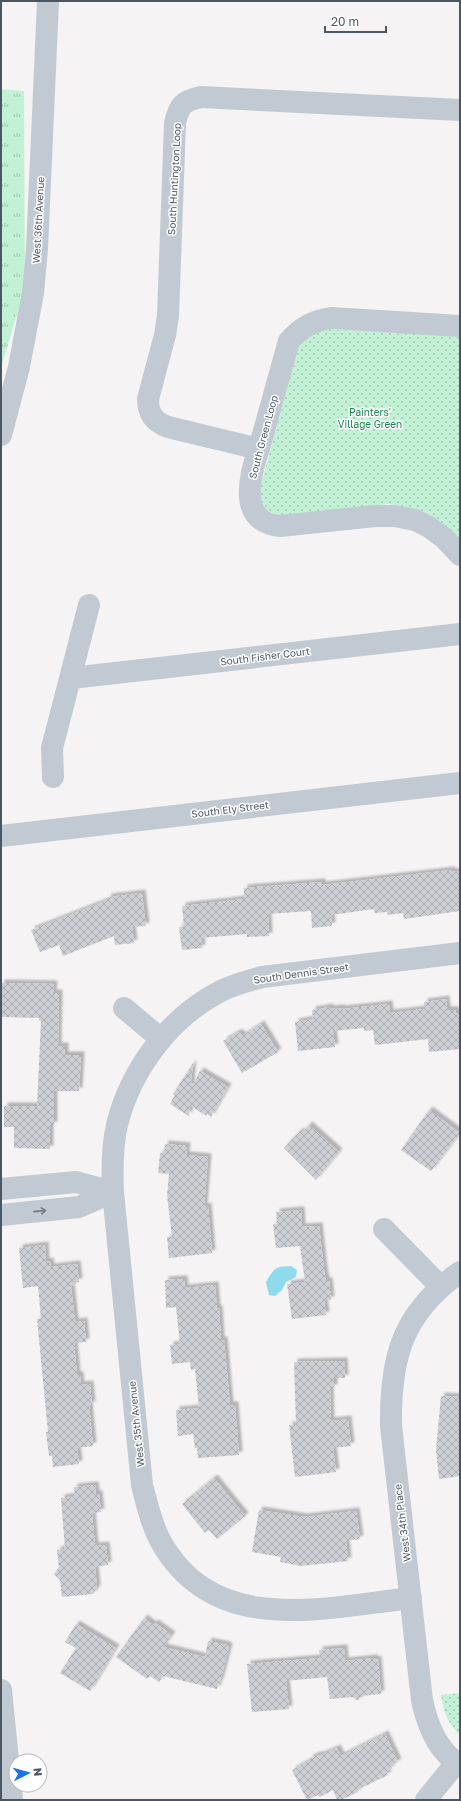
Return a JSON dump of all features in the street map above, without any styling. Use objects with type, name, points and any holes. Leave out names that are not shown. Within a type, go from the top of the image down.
[{"type":"street","name":"West 36th Avenue","points":[[1,435],[21,360],[33,293],[37,249],[48,1]]},
{"type":"street","name":"South Huntington Loop","points":[[259,449],[168,427],[158,423],[152,417],[148,408],[148,399],[165,335],[168,316],[175,123],[182,104],[201,97],[460,110]]},
{"type":"street","name":"South Green Loop","points":[[460,326],[332,318],[320,319],[297,332],[289,341],[259,449],[251,484],[250,498],[254,511],[261,520],[280,526],[375,516],[395,516],[415,520],[444,538],[460,555]]},
{"type":"street","points":[[52,777],[52,748],[90,605]]},
{"type":"street","name":"South Fisher Court","points":[[71,678],[460,634]]},
{"type":"street","name":"South Ely Street","points":[[1,836],[460,783]]},
{"type":"street","name":"South Dennis Street","points":[[161,1039],[186,1014],[201,1003],[218,992],[237,984],[262,977],[289,973],[460,953]]},
{"type":"street","points":[[124,1008],[161,1039]]},
{"type":"street","name":"West 35th Avenue","points":[[161,1039],[141,1068],[128,1093],[119,1119],[112,1163],[113,1192],[142,1485],[150,1519],[161,1541],[175,1563],[191,1580],[212,1594],[245,1605],[271,1610],[297,1611],[410,1598]]},
{"type":"street","points":[[1,1190],[76,1182],[113,1192]]},
{"type":"street","points":[[1,1215],[79,1207],[113,1192]]},
{"type":"street","points":[[384,1229],[440,1286]]},
{"type":"street","name":"West 34th Place","points":[[458,1764],[437,1742],[426,1718],[422,1700],[391,1426],[390,1397],[398,1349],[410,1325],[440,1286],[460,1272]]},
{"type":"street","points":[[1,1690],[12,1800]]},
{"type":"street","points":[[426,1800],[458,1764]]},
{"type":"green space","points":[[1,89],[24,91],[25,287],[1,368]]},
{"type":"green space","name":"Painters' Village Green","points":[[327,329],[460,336],[460,540],[410,509],[389,504],[283,515],[272,512],[264,507],[261,499],[260,488],[298,349],[306,336]]},
{"type":"green space","points":[[460,1693],[460,1735],[452,1726],[447,1717],[443,1707],[441,1695]]},
{"type":"water","points":[[291,1266],[297,1270],[296,1277],[286,1282],[282,1290],[275,1296],[269,1295],[266,1282],[271,1273],[278,1268]]},
{"type":"building","points":[[451,870],[452,872],[460,871],[460,911],[404,919],[403,913],[387,915],[387,912],[375,913],[374,909],[331,915],[332,926],[312,928],[311,911],[268,914],[269,936],[247,937],[247,934],[201,938],[202,948],[182,950],[179,927],[184,927],[182,906],[244,899],[244,888],[322,882],[322,885]]},
{"type":"building","points":[[142,893],[146,926],[132,927],[134,943],[115,945],[114,936],[63,956],[59,945],[40,952],[31,930],[108,900],[108,897]]},
{"type":"building","points":[[1,983],[54,984],[53,993],[59,993],[58,1046],[65,1046],[65,1055],[81,1055],[79,1091],[54,1091],[54,1125],[50,1125],[50,1149],[14,1148],[14,1127],[4,1127],[4,1106],[37,1106],[41,1021],[39,1021],[39,1018],[1,1017]]},
{"type":"building","points":[[446,999],[447,1010],[455,1010],[456,1013],[460,1013],[460,1049],[429,1052],[428,1039],[375,1045],[373,1030],[364,1031],[364,1028],[333,1031],[335,1047],[298,1051],[295,1022],[313,1019],[312,1010],[330,1007],[330,1009],[342,1009],[389,1004],[390,1013],[424,1009],[424,1002]]},
{"type":"building","points":[[261,1024],[278,1052],[242,1073],[223,1041],[239,1032],[242,1036]]},
{"type":"building","points":[[193,1063],[191,1083],[193,1084],[200,1071],[228,1087],[211,1117],[207,1114],[206,1116],[190,1105],[189,1116],[170,1104],[175,1095],[173,1094]]},
{"type":"building","points":[[429,1110],[460,1133],[431,1171],[401,1150]]},
{"type":"building","points":[[309,1125],[339,1152],[316,1180],[284,1148],[300,1131],[302,1133]]},
{"type":"building","points":[[165,1144],[187,1146],[186,1155],[208,1157],[204,1207],[208,1206],[212,1253],[169,1258],[167,1237],[172,1237],[167,1195],[169,1174],[158,1173],[160,1153],[164,1153]]},
{"type":"building","points":[[301,1210],[302,1227],[319,1226],[324,1270],[326,1281],[329,1281],[331,1300],[324,1300],[326,1315],[292,1319],[287,1284],[305,1282],[300,1246],[276,1248],[273,1224],[277,1224],[276,1212]]},
{"type":"building","points":[[45,1245],[46,1262],[50,1261],[51,1267],[77,1264],[79,1282],[74,1282],[74,1286],[71,1286],[75,1322],[84,1321],[86,1342],[74,1343],[77,1375],[80,1375],[81,1385],[90,1384],[92,1405],[89,1405],[93,1446],[77,1448],[79,1464],[53,1467],[52,1456],[49,1456],[46,1432],[48,1432],[37,1319],[41,1319],[38,1286],[23,1288],[19,1248]]},
{"type":"building","points":[[184,1279],[185,1288],[215,1285],[217,1309],[219,1308],[221,1340],[224,1340],[230,1405],[235,1405],[239,1455],[198,1458],[193,1434],[178,1436],[176,1410],[199,1408],[195,1369],[191,1370],[190,1362],[172,1364],[170,1345],[180,1344],[176,1307],[166,1308],[165,1280]]},
{"type":"building","points":[[344,1361],[345,1378],[334,1378],[334,1388],[330,1388],[331,1421],[348,1419],[351,1446],[333,1448],[336,1472],[295,1477],[289,1425],[296,1425],[294,1362]]},
{"type":"building","points":[[441,1396],[460,1397],[460,1476],[439,1479],[436,1450]]},
{"type":"building","points":[[214,1478],[245,1516],[217,1539],[209,1530],[205,1533],[182,1504]]},
{"type":"building","points":[[95,1485],[96,1494],[99,1494],[101,1512],[92,1513],[95,1546],[106,1545],[108,1565],[95,1567],[97,1588],[93,1594],[62,1597],[60,1580],[54,1574],[59,1567],[57,1550],[65,1549],[61,1498],[75,1496],[74,1487]]},
{"type":"building","points":[[259,1510],[304,1517],[356,1511],[360,1539],[346,1541],[348,1561],[301,1566],[280,1562],[281,1557],[252,1552]]},
{"type":"building","points":[[144,1618],[153,1625],[155,1623],[172,1635],[163,1647],[205,1657],[208,1641],[227,1645],[229,1647],[217,1689],[163,1676],[159,1682],[150,1676],[147,1679],[116,1657]]},
{"type":"building","points":[[76,1624],[116,1648],[90,1691],[60,1673],[76,1648],[65,1642]]},
{"type":"building","points":[[344,1648],[345,1661],[374,1658],[375,1660],[378,1659],[381,1694],[361,1696],[358,1701],[353,1697],[330,1699],[327,1677],[286,1681],[289,1709],[252,1712],[247,1664],[320,1658],[319,1650]]},
{"type":"building","points":[[385,1734],[398,1762],[390,1766],[392,1768],[386,1771],[388,1775],[357,1790],[358,1792],[341,1800],[337,1800],[333,1790],[320,1797],[318,1795],[307,1800],[292,1770],[317,1755],[321,1755],[337,1748],[341,1756]]}]
